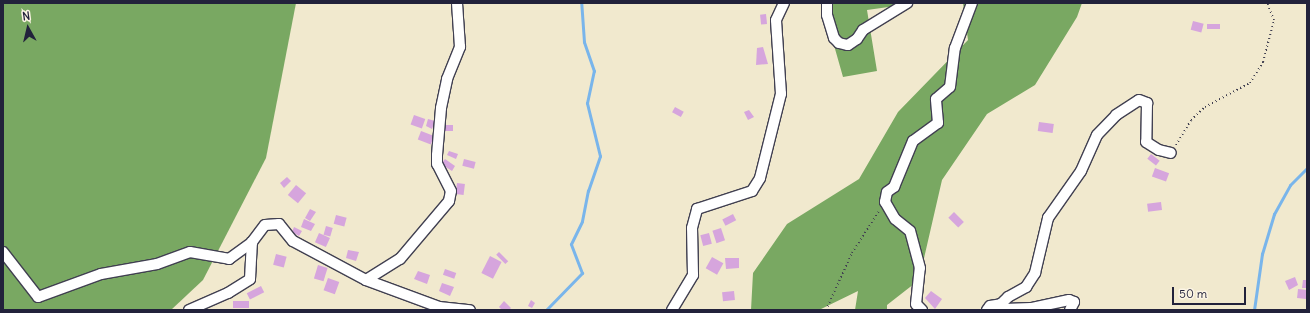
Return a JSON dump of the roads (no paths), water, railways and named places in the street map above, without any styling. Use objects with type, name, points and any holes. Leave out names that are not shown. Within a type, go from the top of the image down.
[{"type":"street","points":[[366,280],[400,259],[449,200],[451,191],[437,164],[437,155],[440,108],[447,79],[460,48],[458,3]]},
{"type":"street","points":[[672,310],[693,275],[692,228],[697,209],[752,191],[760,178],[781,94],[776,20],[784,3]]},
{"type":"street","points":[[827,3],[827,15],[834,38],[839,43],[848,45],[857,39],[863,30],[907,3]]},
{"type":"street","points":[[922,310],[916,304],[920,268],[910,231],[895,219],[885,202],[886,192],[894,187],[913,141],[938,123],[936,99],[950,86],[955,48],[972,3]]},
{"type":"street","points":[[987,310],[990,306],[1001,304],[1004,299],[1022,290],[1030,282],[1038,268],[1044,227],[1050,213],[1081,171],[1097,135],[1116,115],[1139,100],[1148,103],[1146,142],[1159,150],[1171,153]]},
{"type":"street","points":[[3,252],[38,298],[101,274],[157,264],[190,252],[229,259],[252,242],[264,225],[279,224],[293,241],[366,280],[439,307],[470,310]]},
{"type":"street","points":[[189,310],[228,293],[250,279],[252,242]]},
{"type":"street","points":[[1001,304],[1004,309],[1031,308],[1069,300],[1074,302],[1070,310]]},
{"type":"waterway","points":[[546,310],[582,273],[571,244],[582,221],[588,191],[600,156],[587,103],[594,71],[584,42],[581,3]]},
{"type":"waterway","points":[[1254,310],[1262,254],[1274,214],[1290,185],[1307,168]]}]
